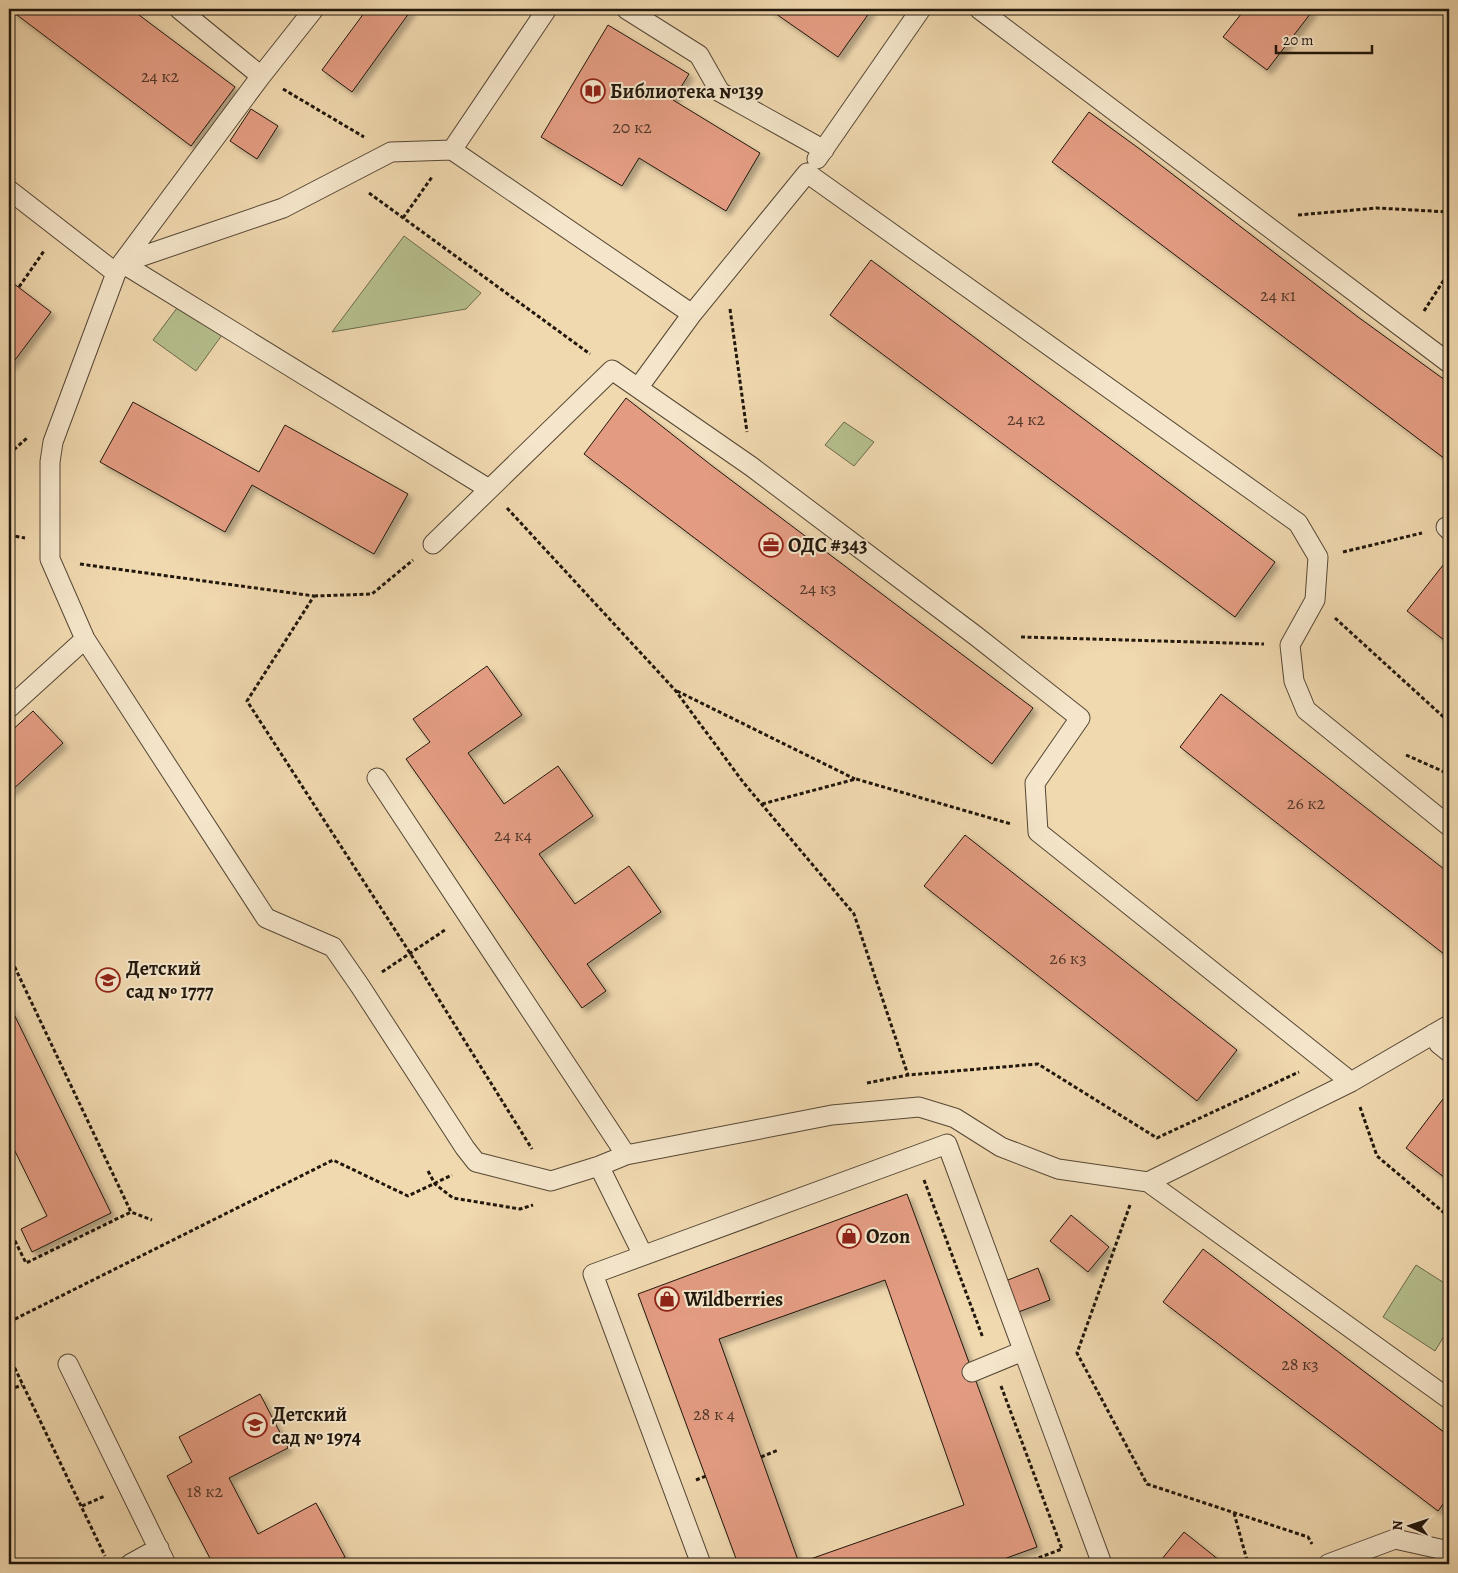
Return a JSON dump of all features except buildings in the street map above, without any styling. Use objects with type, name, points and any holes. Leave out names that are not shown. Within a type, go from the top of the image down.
[{"type":"lane","points":[[179,9],[261,76]]},
{"type":"lane","points":[[314,9],[261,76],[119,268],[52,442],[50,462],[50,560],[85,640],[266,918],[333,947],[476,1162],[552,1181],[626,1155],[832,1115],[919,1107],[955,1118],[1001,1147],[1058,1169],[1143,1181],[1449,1399]]},
{"type":"lane","points":[[452,150],[547,9]]},
{"type":"lane","points":[[626,9],[699,55],[720,92],[824,150]]},
{"type":"lane","points":[[638,388],[692,314],[824,150],[921,9]]},
{"type":"lane","points":[[979,9],[1449,363]]},
{"type":"lane","points":[[119,268],[284,208],[390,152],[452,150],[692,314]]},
{"type":"lane","points":[[807,172],[1298,524],[1318,558],[1315,600],[1290,645],[1294,682],[1306,710],[1449,826]]},
{"type":"lane","points":[[9,190],[59,229],[119,268],[490,489]]},
{"type":"lane","points":[[433,544],[612,370],[752,467],[976,636],[1080,718],[1035,783],[1038,832],[1351,1082]]},
{"type":"lane","points":[[9,708],[85,640]]},
{"type":"lane","points":[[377,778],[626,1155]]},
{"type":"lane","points":[[1143,1181],[1351,1082],[1449,1025]]},
{"type":"lane","points":[[1433,1034],[1439,1044],[1449,1052]]},
{"type":"lane","points":[[701,1564],[593,1274],[947,1144],[1102,1564]]},
{"type":"lane","points":[[599,1166],[642,1255]]},
{"type":"lane","points":[[972,1372],[1024,1351]]},
{"type":"lane","points":[[68,1364],[163,1556],[130,1564]]},
{"type":"lane","points":[[1322,1558],[1395,1538],[1449,1551]]},
{"type":"path","points":[[261,76],[368,139]]},
{"type":"path","points":[[403,218],[452,150]]},
{"type":"path","points":[[365,190],[612,370]]},
{"type":"path","points":[[1259,219],[1377,208],[1449,212]]},
{"type":"path","points":[[19,287],[59,229]]},
{"type":"path","points":[[1410,333],[1449,272]]},
{"type":"path","points":[[725,274],[752,467]]},
{"type":"path","points":[[490,489],[675,690],[744,782],[854,914],[908,1075]]},
{"type":"path","points":[[1318,558],[1447,529]]},
{"type":"path","points":[[50,560],[314,596],[372,594],[433,544]]},
{"type":"path","points":[[314,596],[247,701],[410,953],[552,1181]]},
{"type":"path","points":[[1315,600],[1449,722]]},
{"type":"path","points":[[976,636],[1290,645]]},
{"type":"path","points":[[675,690],[856,779],[1038,832]]},
{"type":"path","points":[[762,804],[856,779]]},
{"type":"path","points":[[360,986],[467,915]]},
{"type":"path","points":[[9,955],[131,1212],[152,1220]]},
{"type":"path","points":[[861,1084],[908,1075],[1038,1064],[1157,1138],[1324,1060]]},
{"type":"path","points":[[1351,1082],[1377,1156],[1449,1217]]},
{"type":"path","points":[[9,1322],[333,1160],[408,1196],[476,1162]]},
{"type":"path","points":[[922,1175],[1062,1549],[1022,1564]]},
{"type":"path","points":[[1143,1181],[1077,1353],[1147,1484],[1308,1537],[1322,1558]]},
{"type":"path","points":[[9,1229],[26,1263],[131,1212]]},
{"type":"path","points":[[9,1356],[109,1564]]},
{"type":"path","points":[[9,1390],[22,1384]]},
{"type":"path","points":[[761,1457],[778,1450]]},
{"type":"path","points":[[82,1506],[99,1499]]},
{"type":"path","points":[[1234,1513],[1248,1564]]},
{"type":"green space","points":[[404,236],[481,293],[466,309],[332,332]]},
{"type":"green space","points":[[180,304],[222,335],[196,371],[153,340]]},
{"type":"green space","points":[[844,422],[874,442],[854,466],[825,445]]},
{"type":"green space","points":[[1416,1265],[1449,1286],[1449,1328],[1435,1351],[1383,1317]]},
{"type":"place","name":"Библиотека №139","points":[[593,91]]},
{"type":"place","name":"ОДС #343","points":[[771,545]]},
{"type":"place","name":"Детский сад № 1777","points":[[108,980]]},
{"type":"place","name":"Ozon","points":[[849,1236]]},
{"type":"place","name":"Wildberries","points":[[667,1299]]},
{"type":"place","name":"Детский сад № 1974","points":[[255,1425]]}]
